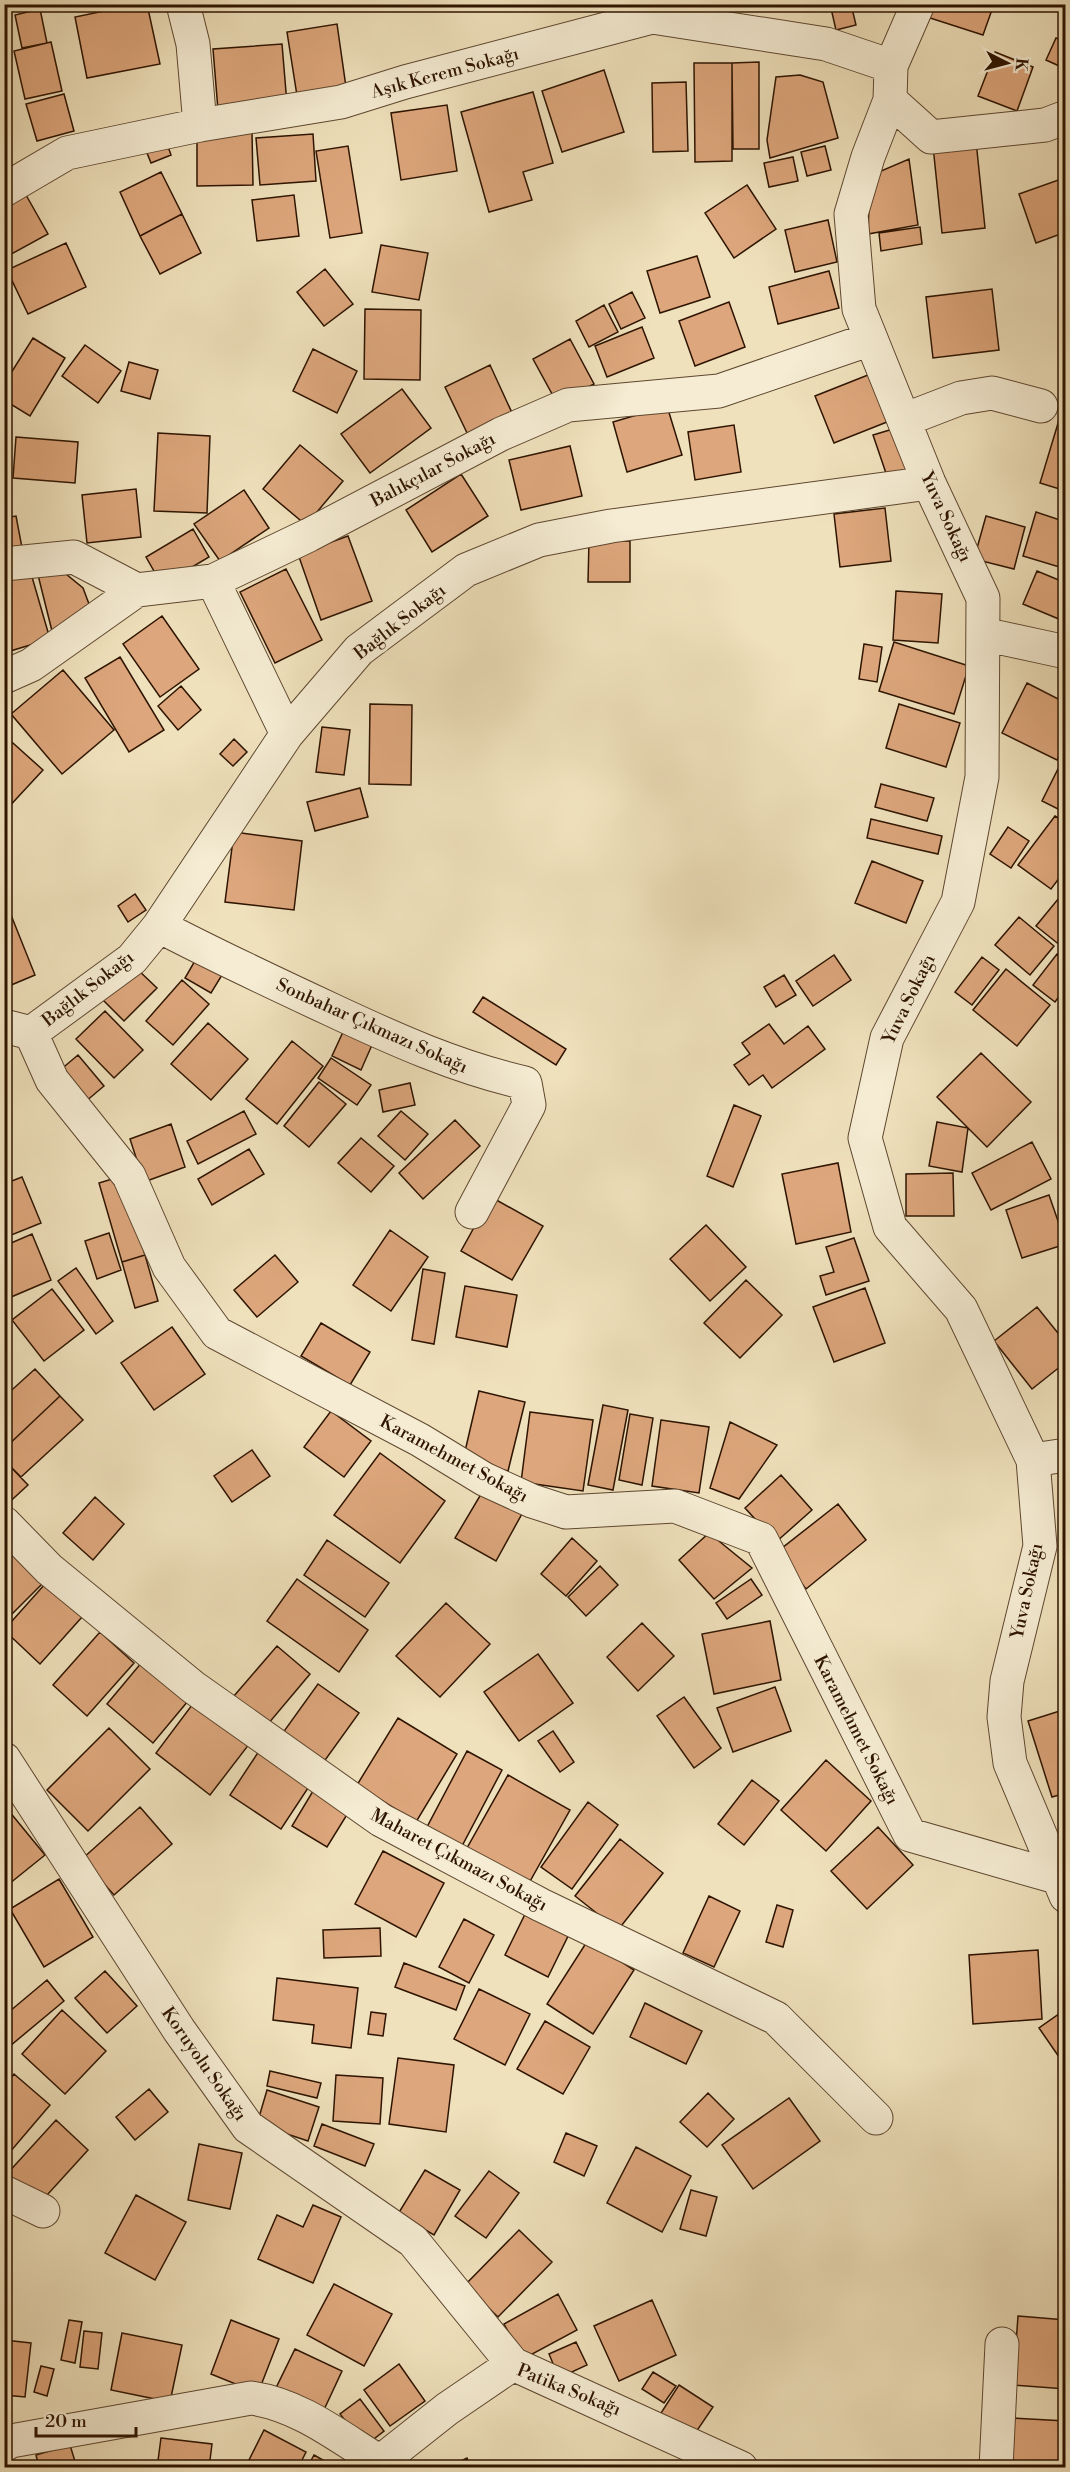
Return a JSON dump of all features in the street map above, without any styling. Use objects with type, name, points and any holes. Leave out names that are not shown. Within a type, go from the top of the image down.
[{"type":"street","points":[[183,4],[193,44],[200,125]]},
{"type":"street","points":[[918,4],[891,66],[890,100],[931,137],[1045,125],[1065,117]]},
{"type":"street","name":"Aşık Kerem Sokağı","points":[[4,190],[67,153],[200,125],[341,102],[405,82],[652,17],[826,44],[891,66]]},
{"type":"street","name":"Yuva Sokağı","points":[[890,100],[867,157],[851,214],[859,309],[929,483],[983,598],[982,777],[958,902],[887,1038],[865,1138],[890,1227],[961,1309],[1033,1460],[1040,1546],[1007,1681],[1004,1717],[1010,1763],[1061,1887]]},
{"type":"street","name":"Balıkçılar Sokağı","points":[[137,590],[213,581],[309,535],[501,434],[568,405],[719,391],[871,339]]},
{"type":"street","points":[[904,420],[961,398],[992,393],[1041,406]]},
{"type":"street","name":"Bağlık Sokağı","points":[[18,1029],[132,959],[159,926],[287,734],[359,650],[466,570],[539,540],[611,526],[929,483]]},
{"type":"street","points":[[4,564],[74,557],[137,590],[31,665],[4,677]]},
{"type":"street","points":[[213,581],[287,734]]},
{"type":"street","points":[[983,634],[1065,652]]},
{"type":"street","name":"Sonbahar Çıkmazı Sokağı","points":[[159,926],[235,965],[393,1038],[474,1071],[525,1083],[529,1105],[472,1212]]},
{"type":"street","name":"Karamehmet Sokağı","points":[[18,1029],[52,1080],[129,1176],[169,1267],[217,1333],[420,1440],[484,1479],[532,1501],[566,1512],[675,1506],[761,1539],[910,1835],[1061,1887]]},
{"type":"street","points":[[1033,1460],[1065,1455]]},
{"type":"street","name":"Maharet Çıkmazı Sokağı","points":[[4,1523],[49,1569],[193,1687],[381,1820],[541,1905],[776,2018],[876,2118]]},
{"type":"street","name":"Koruyolu Sokağı","points":[[4,1759],[179,2030],[248,2127],[413,2241],[513,2364]]},
{"type":"street","points":[[4,2192],[43,2211]]},
{"type":"street","points":[[996,2468],[1002,2344]]},
{"type":"street","name":"Patika Sokağı","points":[[382,2465],[447,2409],[513,2364],[741,2468]]},
{"type":"street","points":[[12,2451],[251,2398],[276,2401],[299,2412],[382,2465]]},
{"type":"building","points":[[147,4],[160,64],[87,78],[75,17]]},
{"type":"building","points":[[830,4],[851,4],[856,25],[836,30]]},
{"type":"building","points":[[931,4],[994,4],[983,35],[927,17]]},
{"type":"building","points":[[40,9],[47,43],[22,48],[15,15]]},
{"type":"building","points":[[337,24],[347,94],[298,102],[287,32]]},
{"type":"building","points":[[1056,38],[1066,42],[1066,69],[1046,60]]},
{"type":"building","points":[[51,42],[62,91],[25,99],[14,51]]},
{"type":"building","points":[[282,44],[287,104],[218,110],[213,49]]},
{"type":"building","points":[[995,52],[1033,67],[1017,111],[978,96]]},
{"type":"building","points":[[759,62],[759,149],[733,149],[732,63]]},
{"type":"building","points":[[694,63],[732,63],[732,161],[695,162]]},
{"type":"building","points":[[604,70],[624,132],[562,152],[542,91]]},
{"type":"building","points":[[800,75],[823,82],[838,138],[770,158],[767,140],[776,77]]},
{"type":"building","points":[[686,82],[688,151],[653,152],[652,83]]},
{"type":"building","points":[[533,92],[553,163],[523,172],[532,200],[489,212],[461,112]]},
{"type":"building","points":[[64,94],[74,131],[37,141],[26,104]]},
{"type":"building","points":[[447,105],[457,171],[401,180],[391,113]]},
{"type":"building","points":[[252,132],[253,185],[197,186],[197,133]]},
{"type":"building","points":[[313,134],[316,181],[260,185],[256,138]]},
{"type":"building","points":[[164,135],[171,155],[151,163],[143,143]]},
{"type":"building","points":[[976,141],[985,228],[942,233],[933,146]]},
{"type":"building","points":[[348,146],[362,233],[330,238],[316,151]]},
{"type":"building","points":[[825,146],[831,170],[807,176],[801,152]]},
{"type":"building","points":[[793,157],[798,181],[769,187],[764,163]]},
{"type":"building","points":[[909,159],[918,225],[868,234],[869,204],[881,171]]},
{"type":"building","points":[[161,172],[182,214],[140,236],[120,192]]},
{"type":"building","points":[[1064,178],[1066,232],[1036,243],[1019,194]]},
{"type":"building","points":[[747,185],[776,229],[734,258],[705,213]]},
{"type":"building","points":[[26,195],[48,234],[4,258],[4,207]]},
{"type":"building","points":[[294,195],[299,236],[257,241],[252,200]]},
{"type":"building","points":[[182,214],[201,253],[160,274],[140,236]]},
{"type":"building","points":[[828,220],[837,262],[795,272],[785,230]]},
{"type":"building","points":[[920,227],[922,244],[881,251],[879,233]]},
{"type":"building","points":[[66,243],[86,287],[28,314],[7,270]]},
{"type":"building","points":[[381,245],[428,253],[419,300],[372,292]]},
{"type":"building","points":[[697,256],[710,297],[660,313],[647,271]]},
{"type":"building","points":[[325,269],[353,304],[324,326],[297,292]]},
{"type":"building","points":[[829,271],[839,308],[778,324],[769,287]]},
{"type":"building","points":[[1066,274],[1066,293],[1060,276]]},
{"type":"building","points":[[992,289],[999,350],[933,358],[926,297]]},
{"type":"building","points":[[632,292],[645,318],[621,329],[609,304]]},
{"type":"building","points":[[729,302],[745,347],[695,366],[679,321]]},
{"type":"building","points":[[604,305],[618,332],[589,347],[576,321]]},
{"type":"building","points":[[365,309],[421,310],[420,380],[364,379]]},
{"type":"building","points":[[642,327],[654,358],[607,377],[595,346]]},
{"type":"building","points":[[33,338],[65,358],[30,416],[4,400],[4,384]]},
{"type":"building","points":[[570,339],[594,384],[557,403],[533,359]]},
{"type":"building","points":[[85,345],[121,371],[98,403],[62,376]]},
{"type":"building","points":[[313,349],[357,371],[337,413],[293,391]]},
{"type":"building","points":[[129,362],[158,370],[150,399],[121,391]]},
{"type":"building","points":[[490,365],[513,415],[469,437],[445,387]]},
{"type":"building","points":[[873,373],[892,420],[834,443],[815,396]]},
{"type":"building","points":[[402,389],[431,428],[370,473],[341,434]]},
{"type":"building","points":[[1066,400],[1066,491],[1040,483]]},
{"type":"building","points":[[667,406],[682,455],[627,472],[613,422]]},
{"type":"building","points":[[734,425],[741,472],[695,480],[688,432]]},
{"type":"building","points":[[893,429],[908,472],[888,479],[873,435]]},
{"type":"building","points":[[158,433],[210,436],[207,513],[154,511]]},
{"type":"building","points":[[16,437],[78,442],[75,483],[13,478]]},
{"type":"building","points":[[300,445],[343,481],[306,525],[263,489]]},
{"type":"building","points":[[570,446],[582,496],[521,510],[509,460]]},
{"type":"building","points":[[461,474],[488,516],[432,552],[406,510]]},
{"type":"building","points":[[136,489],[141,537],[87,543],[82,495]]},
{"type":"building","points":[[244,490],[269,528],[220,561],[194,524]]},
{"type":"building","points":[[885,508],[891,561],[840,567],[834,514]]},
{"type":"building","points":[[1036,512],[1066,522],[1066,569],[1023,556]]},
{"type":"building","points":[[16,516],[23,553],[4,557],[4,518]]},
{"type":"building","points":[[986,516],[1025,527],[1014,569],[974,559]]},
{"type":"building","points":[[193,529],[209,557],[162,585],[146,557]]},
{"type":"building","points":[[348,536],[372,601],[321,620],[298,554]]},
{"type":"building","points":[[589,541],[630,541],[630,582],[588,582]]},
{"type":"building","points":[[55,565],[83,588],[95,620],[52,631],[37,571]]},
{"type":"building","points":[[286,569],[322,640],[275,663],[240,592]]},
{"type":"building","points":[[30,570],[50,639],[7,652],[4,644],[4,578]]},
{"type":"building","points":[[1037,571],[1066,583],[1066,622],[1023,604]]},
{"type":"building","points":[[896,591],[942,594],[938,643],[893,640]]},
{"type":"building","points":[[162,616],[199,669],[160,697],[123,644]]},
{"type":"building","points":[[894,642],[969,666],[954,714],[879,691]]},
{"type":"building","points":[[864,644],[882,647],[877,682],[859,679]]},
{"type":"building","points":[[120,657],[164,730],[129,752],[85,678]]},
{"type":"building","points":[[63,670],[114,730],[62,774],[11,714]]},
{"type":"building","points":[[1027,683],[1066,703],[1066,743],[1057,760],[1002,733]]},
{"type":"building","points":[[181,686],[201,710],[178,730],[158,706]]},
{"type":"building","points":[[370,704],[412,705],[411,785],[369,784]]},
{"type":"building","points":[[899,704],[960,723],[946,767],[886,748]]},
{"type":"building","points":[[322,727],[350,730],[344,775],[316,772]]},
{"type":"building","points":[[4,735],[43,770],[5,811],[4,811]]},
{"type":"building","points":[[234,739],[247,752],[233,766],[220,754]]},
{"type":"building","points":[[1060,765],[1066,767],[1066,813],[1042,801]]},
{"type":"building","points":[[881,784],[934,798],[927,821],[875,807]]},
{"type":"building","points":[[360,788],[368,817],[315,831],[307,802]]},
{"type":"building","points":[[1055,816],[1066,823],[1066,869],[1051,889],[1018,865]]},
{"type":"building","points":[[871,819],[942,836],[938,854],[867,838]]},
{"type":"building","points":[[1008,827],[1029,841],[1011,868],[990,854]]},
{"type":"building","points":[[234,832],[302,841],[294,910],[225,902]]},
{"type":"building","points":[[872,861],[923,881],[906,923],[855,903]]},
{"type":"building","points":[[1063,893],[1066,894],[1066,950],[1036,926]]},
{"type":"building","points":[[135,894],[146,910],[128,922],[118,906]]},
{"type":"building","points":[[11,915],[35,975],[4,988],[4,917]]},
{"type":"building","points":[[1019,917],[1054,946],[1030,975],[995,945]]},
{"type":"building","points":[[1057,954],[1066,961],[1066,987],[1055,1002],[1033,985]]},
{"type":"building","points":[[834,955],[851,980],[813,1006],[796,981]]},
{"type":"building","points":[[982,957],[999,970],[972,1005],[955,992]]},
{"type":"building","points":[[196,959],[222,975],[211,993],[185,978]]},
{"type":"building","points":[[136,968],[157,988],[124,1021],[103,1000]]},
{"type":"building","points":[[1006,969],[1050,1005],[1017,1046],[973,1010]]},
{"type":"building","points":[[784,975],[796,995],[776,1007],[764,987]]},
{"type":"building","points":[[182,980],[209,1004],[173,1045],[146,1021]]},
{"type":"building","points":[[483,997],[566,1049],[556,1065],[473,1012]]},
{"type":"building","points":[[105,1011],[143,1050],[114,1078],[76,1039]]},
{"type":"building","points":[[208,1023],[248,1059],[211,1100],[171,1064]]},
{"type":"building","points":[[769,1024],[784,1044],[808,1026],[825,1049],[772,1088],[763,1075],[749,1085],[734,1065],[750,1054],[742,1043]]},
{"type":"building","points":[[343,1032],[372,1045],[361,1070],[332,1056]]},
{"type":"building","points":[[292,1041],[323,1066],[277,1124],[246,1099]]},
{"type":"building","points":[[981,1053],[1031,1102],[987,1147],[937,1097]]},
{"type":"building","points":[[78,1055],[104,1086],[85,1102],[59,1071]]},
{"type":"building","points":[[331,1058],[371,1085],[357,1105],[318,1078]]},
{"type":"building","points":[[319,1082],[346,1104],[309,1147],[284,1126]]},
{"type":"building","points":[[410,1083],[415,1105],[383,1112],[379,1090]]},
{"type":"building","points":[[734,1105],[761,1116],[733,1187],[707,1176]]},
{"type":"building","points":[[244,1111],[256,1134],[198,1164],[187,1141]]},
{"type":"building","points":[[401,1111],[428,1134],[405,1160],[378,1136]]},
{"type":"building","points":[[455,1120],[480,1146],[423,1199],[399,1173]]},
{"type":"building","points":[[937,1122],[968,1128],[962,1172],[929,1166]]},
{"type":"building","points":[[171,1124],[185,1167],[144,1182],[130,1139]]},
{"type":"building","points":[[361,1138],[394,1166],[371,1192],[338,1163]]},
{"type":"building","points":[[1032,1142],[1051,1179],[991,1210],[972,1173]]},
{"type":"building","points":[[249,1149],[264,1174],[212,1205],[198,1179]]},
{"type":"building","points":[[838,1163],[851,1232],[796,1244],[782,1174]]},
{"type":"building","points":[[953,1173],[954,1216],[906,1216],[906,1174]]},
{"type":"building","points":[[122,1176],[145,1255],[122,1262],[99,1183]]},
{"type":"building","points":[[22,1177],[41,1223],[4,1238],[4,1184]]},
{"type":"building","points":[[1049,1195],[1066,1244],[1022,1258],[1006,1210]]},
{"type":"building","points":[[491,1197],[543,1226],[512,1280],[461,1251]]},
{"type":"building","points":[[706,1225],[746,1267],[710,1301],[670,1259]]},
{"type":"building","points":[[390,1230],[428,1257],[391,1311],[353,1285]]},
{"type":"building","points":[[109,1233],[121,1270],[97,1279],[85,1241]]},
{"type":"building","points":[[32,1234],[51,1280],[4,1300],[4,1246]]},
{"type":"building","points":[[854,1238],[869,1281],[826,1295],[820,1276],[834,1272],[826,1247]]},
{"type":"building","points":[[145,1255],[158,1301],[135,1308],[122,1262]]},
{"type":"building","points":[[275,1255],[298,1282],[257,1317],[234,1290]]},
{"type":"building","points":[[76,1268],[113,1321],[96,1334],[58,1281]]},
{"type":"building","points":[[423,1269],[445,1273],[434,1344],[412,1340]]},
{"type":"building","points":[[746,1280],[782,1315],[740,1358],[704,1323]]},
{"type":"building","points":[[465,1286],[517,1295],[507,1347],[456,1337]]},
{"type":"building","points":[[865,1288],[885,1343],[834,1362],[813,1307]]},
{"type":"building","points":[[52,1289],[84,1330],[44,1361],[12,1320]]},
{"type":"building","points":[[1037,1307],[1066,1343],[1066,1362],[1032,1389],[994,1341]]},
{"type":"building","points":[[321,1323],[370,1352],[350,1385],[301,1356]]},
{"type":"building","points":[[172,1327],[205,1374],[154,1410],[121,1363]]},
{"type":"building","points":[[35,1369],[60,1396],[4,1449],[4,1397]]},
{"type":"building","points":[[479,1391],[525,1402],[508,1471],[463,1460]]},
{"type":"building","points":[[60,1396],[83,1420],[21,1477],[4,1460],[4,1449]]},
{"type":"building","points":[[603,1405],[628,1410],[613,1490],[588,1485]]},
{"type":"building","points":[[331,1411],[371,1441],[344,1477],[304,1447]]},
{"type":"building","points":[[530,1412],[593,1420],[583,1491],[521,1482]]},
{"type":"building","points":[[630,1414],[653,1418],[642,1485],[619,1480]]},
{"type":"building","points":[[661,1420],[709,1427],[699,1493],[652,1486]]},
{"type":"building","points":[[730,1422],[777,1445],[739,1499],[710,1488]]},
{"type":"building","points":[[252,1450],[270,1476],[232,1502],[214,1476]]},
{"type":"building","points":[[380,1453],[445,1501],[400,1563],[334,1515]]},
{"type":"building","points":[[4,1460],[28,1485],[4,1507]]},
{"type":"building","points":[[781,1475],[812,1510],[776,1542],[745,1508]]},
{"type":"building","points":[[484,1489],[523,1512],[496,1561],[455,1538]]},
{"type":"building","points":[[95,1497],[124,1524],[93,1560],[63,1533]]},
{"type":"building","points":[[838,1504],[866,1540],[806,1589],[777,1552]]},
{"type":"building","points":[[709,1533],[752,1568],[714,1599],[679,1560]]},
{"type":"building","points":[[572,1538],[597,1561],[566,1596],[541,1574]]},
{"type":"building","points":[[327,1540],[389,1583],[365,1617],[304,1575]]},
{"type":"building","points":[[4,1543],[44,1582],[4,1622]]},
{"type":"building","points":[[600,1566],[618,1585],[586,1616],[568,1597]]},
{"type":"building","points":[[297,1579],[368,1630],[339,1672],[267,1621]]},
{"type":"building","points":[[751,1579],[762,1595],[727,1619],[716,1603]]},
{"type":"building","points":[[45,1584],[82,1617],[40,1664],[4,1630]]},
{"type":"building","points":[[446,1603],[490,1644],[440,1697],[396,1656]]},
{"type":"building","points":[[770,1621],[781,1680],[714,1694],[702,1634]]},
{"type":"building","points":[[642,1623],[674,1656],[638,1691],[607,1657]]},
{"type":"building","points":[[100,1632],[134,1663],[87,1716],[53,1685]]},
{"type":"building","points":[[277,1646],[310,1674],[268,1724],[234,1696]]},
{"type":"building","points":[[538,1654],[573,1703],[519,1741],[484,1692]]},
{"type":"building","points":[[142,1662],[188,1701],[153,1743],[107,1704]]},
{"type":"building","points":[[318,1684],[359,1713],[323,1763],[282,1734]]},
{"type":"building","points":[[775,1687],[791,1731],[733,1752],[717,1708]]},
{"type":"building","points":[[684,1697],[721,1748],[694,1768],[657,1716]]},
{"type":"building","points":[[195,1701],[250,1743],[210,1795],[156,1753]]},
{"type":"building","points":[[1066,1709],[1066,1793],[1052,1797],[1028,1721]]},
{"type":"building","points":[[398,1718],[457,1754],[416,1822],[357,1785]]},
{"type":"building","points":[[109,1728],[150,1769],[88,1831],[47,1790]]},
{"type":"building","points":[[553,1731],[574,1762],[560,1772],[538,1741]]},
{"type":"building","points":[[261,1748],[312,1782],[281,1829],[230,1795]]},
{"type":"building","points":[[467,1751],[502,1770],[462,1846],[427,1827]]},
{"type":"building","points":[[826,1760],[871,1801],[826,1851],[781,1810]]},
{"type":"building","points":[[508,1775],[570,1810],[529,1883],[467,1848]]},
{"type":"building","points":[[752,1780],[779,1801],[744,1845],[718,1824]]},
{"type":"building","points":[[313,1791],[348,1813],[327,1847],[292,1826]]},
{"type":"building","points":[[588,1802],[618,1825],[572,1889],[541,1867]]},
{"type":"building","points":[[4,1805],[45,1855],[4,1888]]},
{"type":"building","points":[[140,1807],[172,1844],[114,1895],[82,1859]]},
{"type":"building","points":[[878,1827],[913,1865],[867,1909],[831,1871]]},
{"type":"building","points":[[620,1839],[663,1873],[618,1930],[575,1896]]},
{"type":"building","points":[[383,1851],[444,1883],[416,1937],[355,1904]]},
{"type":"building","points":[[59,1879],[93,1937],[44,1967],[10,1909]]},
{"type":"building","points":[[709,1896],[740,1911],[714,1967],[683,1953]]},
{"type":"building","points":[[530,1904],[573,1926],[548,1977],[505,1955]]},
{"type":"building","points":[[777,1905],[793,1910],[783,1947],[766,1942]]},
{"type":"building","points":[[464,1919],[494,1935],[469,1983],[439,1967]]},
{"type":"building","points":[[380,1928],[381,1956],[324,1958],[323,1930]]},
{"type":"building","points":[[588,1940],[634,1970],[593,2034],[547,2004]]},
{"type":"building","points":[[1038,1950],[1042,2019],[973,2024],[969,1955]]},
{"type":"building","points":[[404,1963],[465,1986],[456,2010],[395,1987]]},
{"type":"building","points":[[105,1971],[137,2006],[107,2033],[75,1998]]},
{"type":"building","points":[[277,1978],[358,1988],[351,2048],[312,2043],[314,2025],[273,2020]]},
{"type":"building","points":[[47,1980],[64,2001],[10,2046],[4,2040],[4,2016]]},
{"type":"building","points":[[479,1989],[530,2014],[505,2065],[454,2039]]},
{"type":"building","points":[[645,2003],[702,2031],[686,2064],[630,2037]]},
{"type":"building","points":[[1066,2009],[1066,2067],[1039,2028]]},
{"type":"building","points":[[62,2010],[106,2051],[65,2094],[22,2054]]},
{"type":"building","points":[[371,2012],[386,2014],[383,2036],[368,2034]]},
{"type":"building","points":[[545,2021],[590,2047],[563,2094],[517,2069]]},
{"type":"building","points":[[398,2058],[454,2065],[446,2132],[389,2124]]},
{"type":"building","points":[[270,2071],[321,2083],[317,2098],[267,2086]]},
{"type":"building","points":[[14,2074],[50,2105],[4,2159],[4,2086]]},
{"type":"building","points":[[336,2075],[383,2078],[380,2124],[333,2121]]},
{"type":"building","points":[[149,2089],[168,2112],[135,2140],[116,2117]]},
{"type":"building","points":[[267,2090],[319,2107],[308,2141],[257,2124]]},
{"type":"building","points":[[708,2093],[734,2119],[707,2147],[680,2122]]},
{"type":"building","points":[[789,2098],[820,2141],[753,2189],[722,2145]]},
{"type":"building","points":[[56,2120],[88,2150],[38,2205],[6,2175]]},
{"type":"building","points":[[322,2124],[374,2144],[365,2166],[314,2146]]},
{"type":"building","points":[[566,2133],[597,2146],[584,2176],[554,2162]]},
{"type":"building","points":[[199,2144],[242,2153],[230,2209],[188,2200]]},
{"type":"building","points":[[636,2147],[691,2176],[662,2232],[607,2203]]},
{"type":"building","points":[[425,2170],[460,2190],[434,2235],[398,2214]]},
{"type":"building","points":[[489,2171],[519,2193],[486,2238],[455,2216]]},
{"type":"building","points":[[691,2190],[717,2197],[706,2236],[680,2229]]},
{"type":"building","points":[[136,2195],[186,2222],[155,2280],[105,2253]]},
{"type":"building","points":[[313,2205],[341,2217],[313,2283],[258,2259],[277,2215],[303,2227]]},
{"type":"building","points":[[519,2230],[552,2262],[498,2317],[465,2285]]},
{"type":"building","points":[[334,2284],[392,2314],[364,2366],[307,2335]]},
{"type":"building","points":[[558,2294],[577,2330],[523,2359],[504,2324]]},
{"type":"building","points":[[652,2300],[676,2355],[619,2381],[594,2326]]},
{"type":"building","points":[[1018,2316],[1066,2320],[1066,2389],[1013,2385]]},
{"type":"building","points":[[69,2320],[82,2322],[75,2363],[61,2360]]},
{"type":"building","points":[[231,2320],[279,2339],[258,2393],[211,2374]]},
{"type":"building","points":[[84,2331],[102,2333],[98,2369],[80,2367]]},
{"type":"building","points":[[122,2333],[182,2345],[170,2402],[111,2390]]},
{"type":"building","points":[[4,2340],[31,2343],[25,2397],[4,2395]]},
{"type":"building","points":[[576,2342],[587,2365],[559,2378],[549,2354]]},
{"type":"building","points":[[295,2349],[342,2371],[322,2414],[274,2392]]},
{"type":"building","points":[[399,2364],[425,2401],[390,2426],[364,2390]]},
{"type":"building","points":[[41,2366],[54,2369],[47,2396],[34,2392]]},
{"type":"building","points":[[653,2372],[676,2386],[664,2403],[642,2389]]},
{"type":"building","points":[[679,2385],[713,2407],[694,2435],[661,2413]]},
{"type":"building","points":[[360,2399],[384,2431],[365,2446],[340,2414]]},
{"type":"building","points":[[1012,2418],[1066,2421],[1064,2468],[1009,2468]]},
{"type":"building","points":[[264,2430],[306,2452],[298,2468],[245,2468]]},
{"type":"building","points":[[161,2438],[212,2444],[209,2468],[157,2468]]},
{"type":"building","points":[[70,2445],[77,2468],[39,2468],[36,2455]]},
{"type":"building","points":[[314,2455],[337,2468],[307,2468]]},
{"type":"building","points":[[467,2458],[471,2468],[446,2468]]}]
